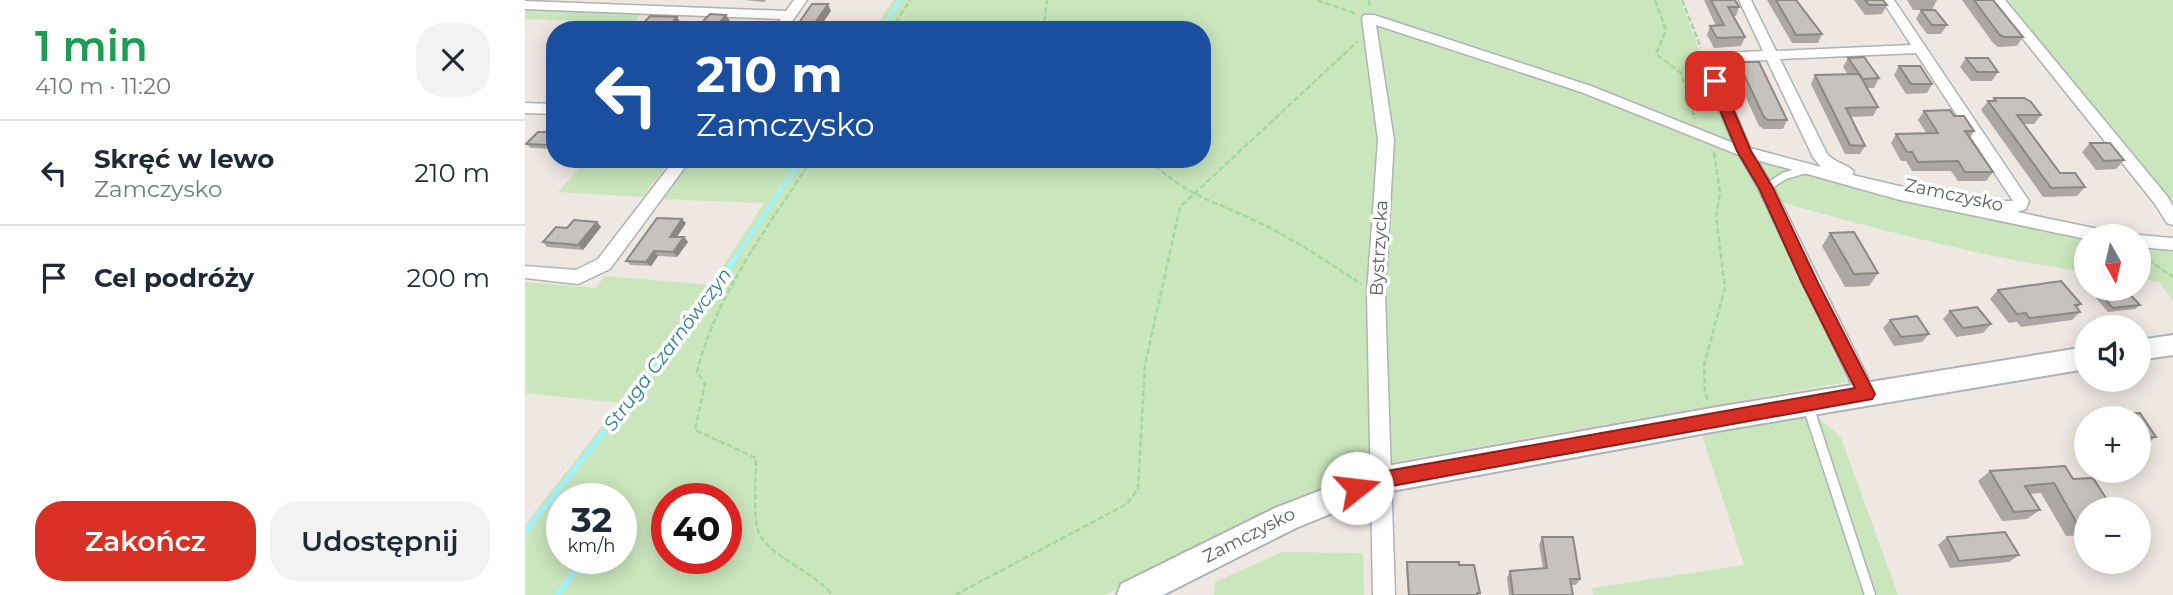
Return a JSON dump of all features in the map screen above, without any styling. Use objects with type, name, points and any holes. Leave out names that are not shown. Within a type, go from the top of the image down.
[{"type":"street","points":[[786,21],[801,0]]},
{"type":"street","name":"Zamczysko","points":[[1745,0],[1821,157],[1829,166],[2003,207],[2017,207],[2021,201],[2018,195],[1888,0]]},
{"type":"street","points":[[1998,0],[2161,200],[2173,219]]},
{"type":"street","points":[[526,2],[790,15]]},
{"type":"street","points":[[1369,25],[1586,89],[1744,151],[1805,170],[1900,194],[2074,230]]},
{"type":"street","name":"Bystrzycka","points":[[1369,25],[1387,141],[1376,294],[1384,595]]},
{"type":"street","points":[[1866,394],[1766,188],[1744,151],[1705,58],[1920,49]]},
{"type":"street","points":[[525,108],[546,109]]},
{"type":"street","points":[[525,272],[578,277],[604,264],[676,168]]},
{"type":"street","points":[[2151,242],[2173,244]]},
{"type":"street","name":"Zamczysko","points":[[1132,595],[1281,518],[1381,480],[1717,419],[2074,360]]},
{"type":"lane","points":[[1766,188],[1784,176],[1805,170]]},
{"type":"lane","points":[[1807,404],[1870,595]]},
{"type":"path","points":[[897,21],[910,0]]},
{"type":"path","points":[[1044,21],[1047,0]]},
{"type":"path","points":[[955,595],[1127,504],[1138,489],[1145,365],[1180,207],[1369,25],[1317,0]]},
{"type":"path","points":[[1655,0],[1666,30],[1656,54],[1681,73],[1694,117],[1714,153],[1720,193],[1716,216],[1725,288],[1704,365],[1705,393],[1717,419]]},
{"type":"path","points":[[1682,0],[1705,58]]},
{"type":"path","points":[[806,168],[723,300],[699,358],[697,373],[705,384],[695,430],[756,458],[758,530],[768,545],[825,584],[832,595]]},
{"type":"path","points":[[1156,168],[1192,196],[1257,222],[1376,294]]},
{"type":"path","points":[[2151,261],[2173,277]]},
{"type":"green space","points":[[893,0],[1680,0],[1732,138],[1732,151],[1908,200],[2074,236],[2074,270],[1964,250],[1765,198],[1847,382],[1375,465],[1311,493],[1105,595],[525,595],[525,525],[546,498],[546,574],[637,574],[637,483],[558,483],[620,403],[525,393],[525,282],[596,288],[605,276],[711,285],[764,203],[662,199],[684,168],[1211,168],[1211,21],[880,21]]},
{"type":"green space","points":[[2003,0],[2173,0],[2173,206]]},
{"type":"green space","points":[[535,8],[641,14],[635,21],[580,21],[525,19],[525,10]]},
{"type":"green space","points":[[579,168],[664,168],[643,197],[558,192]]},
{"type":"green space","points":[[2151,247],[2173,250],[2173,301],[2159,282],[2151,281]]},
{"type":"green space","points":[[1813,412],[1841,438],[1898,595],[1593,595],[1592,588],[1744,565],[1700,429]]},
{"type":"green space","points":[[1283,552],[1363,553],[1364,595],[1214,595],[1215,582]]},
{"type":"building","points":[[1711,0],[1735,0],[1739,7],[1728,7],[1745,37],[1717,38],[1710,26],[1724,25]]},
{"type":"building","points":[[1776,0],[1796,0],[1822,34],[1796,35]]},
{"type":"building","points":[[1865,0],[1883,0],[1887,5],[1869,5]]},
{"type":"building","points":[[1974,0],[1993,0],[2023,37],[2004,37],[1999,34]]},
{"type":"building","points":[[812,4],[828,4],[816,21],[800,21]]},
{"type":"building","points":[[1921,10],[1935,10],[1947,25],[1932,25]]},
{"type":"building","points":[[710,14],[726,15],[721,21],[703,21]]},
{"type":"building","points":[[650,16],[677,17],[674,21],[645,21]]},
{"type":"building","points":[[1864,57],[1879,78],[1863,79],[1848,58]]},
{"type":"building","points":[[1966,58],[1988,58],[1998,72],[1977,72]]},
{"type":"building","points":[[1741,62],[1759,62],[1787,120],[1768,120],[1764,117],[1739,64],[1742,64]]},
{"type":"building","points":[[1899,66],[1920,66],[1932,84],[1911,84]]},
{"type":"building","points":[[1859,74],[1878,107],[1846,108],[1865,146],[1850,145],[1815,75]]},
{"type":"building","points":[[1994,98],[2024,98],[2031,102],[2041,115],[2017,115],[2060,173],[2075,173],[2085,187],[2051,188],[1988,101],[1996,101]]},
{"type":"building","points":[[1950,110],[1954,116],[1964,116],[1974,131],[1965,131],[1993,172],[1965,172],[1958,161],[1918,162],[1912,152],[1907,152],[1896,134],[1938,133],[1924,111]]},
{"type":"building","points":[[538,132],[546,132],[546,145],[526,144]]},
{"type":"building","points":[[2090,143],[2110,143],[2124,160],[2104,161]]},
{"type":"building","points":[[657,218],[682,219],[670,237],[684,237],[673,252],[654,251],[646,262],[626,261]]},
{"type":"building","points":[[574,220],[597,222],[578,245],[543,242],[556,227],[567,228]]},
{"type":"building","points":[[1854,232],[1878,273],[1854,274],[1830,233]]},
{"type":"building","points":[[2061,281],[2074,296],[2074,301],[2081,304],[2075,305],[2080,312],[2029,318],[2026,313],[2017,314],[1998,290]]},
{"type":"building","points":[[2106,301],[2136,301],[2140,305],[2113,308]]},
{"type":"building","points":[[1977,307],[1991,324],[1963,328],[1950,311]]},
{"type":"building","points":[[1917,316],[1929,334],[1901,337],[1890,320]]},
{"type":"building","points":[[2065,466],[2074,483],[2096,483],[2105,497],[2074,497],[2074,518],[2054,483],[2025,486],[2040,510],[2014,512],[1990,471]]},
{"type":"building","points":[[2005,532],[2019,555],[1959,561],[1947,537]]},
{"type":"building","points":[[1542,537],[1573,537],[1580,579],[1570,579],[1573,595],[1513,595],[1510,571],[1547,568]]},
{"type":"building","points":[[1407,562],[1459,562],[1459,565],[1474,565],[1480,593],[1409,595]]},
{"type":"waterway","name":"Struga Czarnówczyn","points":[[887,21],[900,0]]},
{"type":"waterway","name":"Struga Czarnówczyn","points":[[735,258],[795,168]]},
{"type":"waterway","name":"Struga Czarnówczyn","points":[[525,532],[696,316],[736,257]]},
{"type":"waterway","points":[[557,595],[573,574]]},
{"type":"route","points":[[1357,488],[1381,480],[1527,453],[1866,394],[1766,188],[1744,151],[1715,81]]}]
